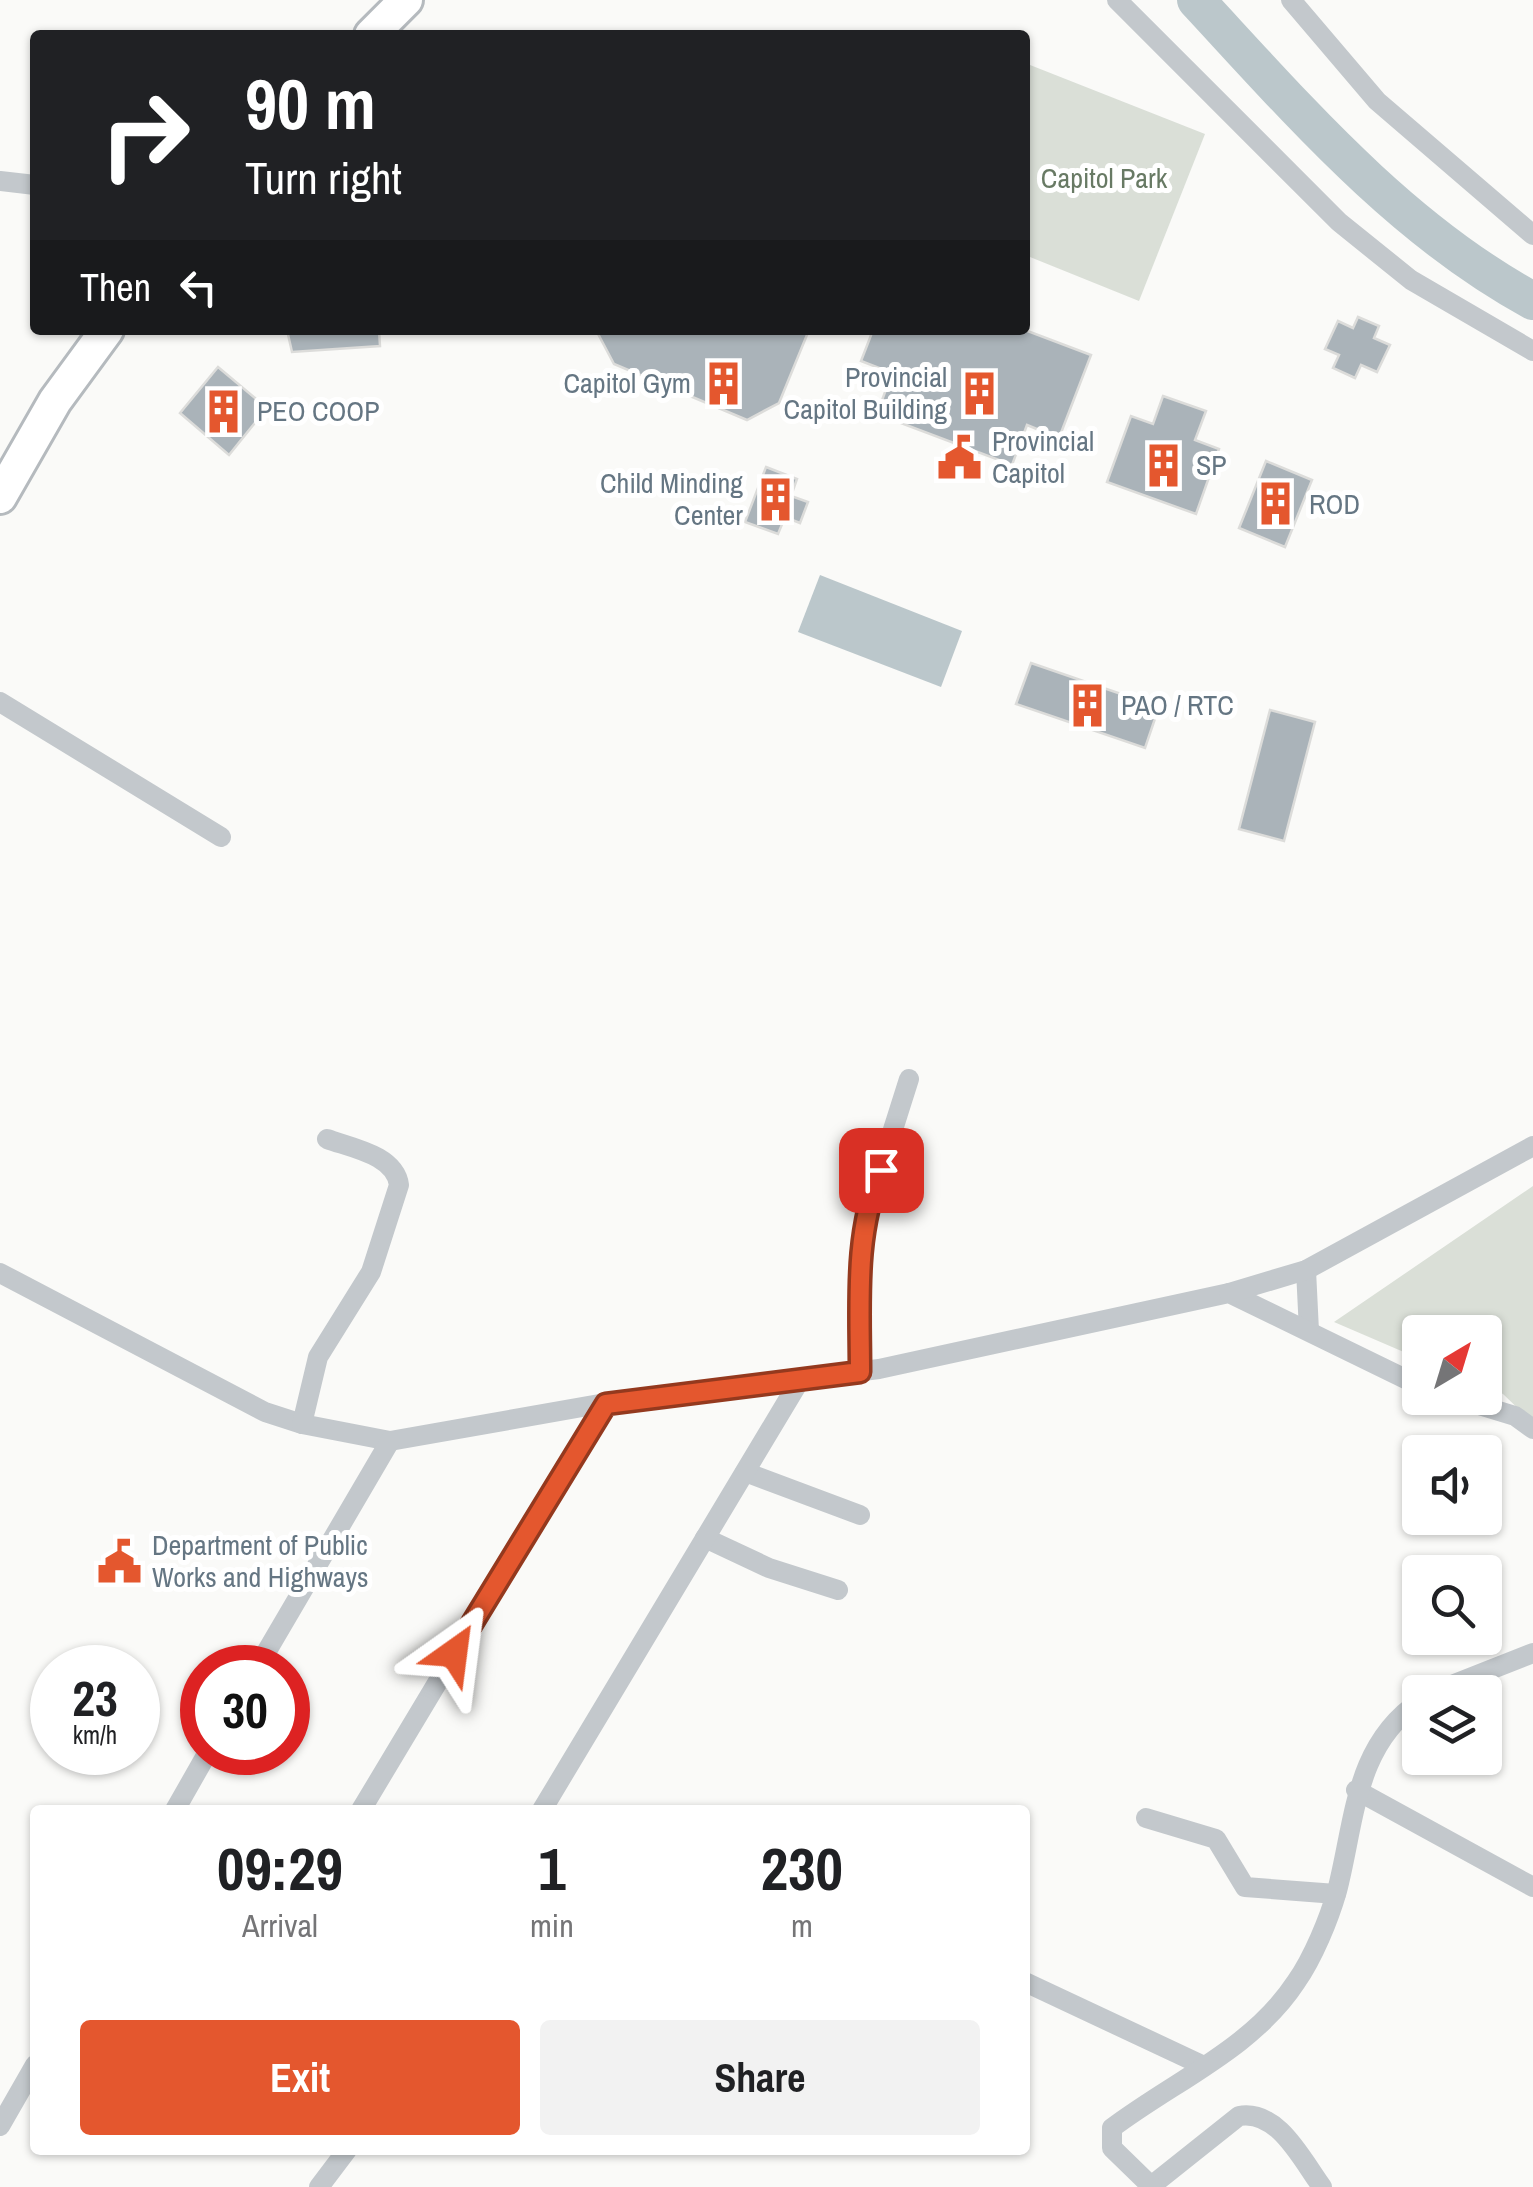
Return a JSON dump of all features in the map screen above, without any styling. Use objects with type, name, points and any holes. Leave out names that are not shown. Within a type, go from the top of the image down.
[{"type":"main road","points":[[378,30],[406,0]]},
{"type":"main road","points":[[0,497],[55,401],[103,335]]},
{"type":"street","points":[[1116,0],[1338,222],[1411,280],[1533,350]]},
{"type":"street","points":[[1291,0],[1378,101],[1533,235]]},
{"type":"street","points":[[0,181],[30,184]]},
{"type":"street","points":[[0,702],[221,837]]},
{"type":"street","points":[[860,1372],[860,1278],[865,1218],[909,1079]]},
{"type":"street","points":[[302,1424],[318,1357],[370,1272],[399,1185],[398,1174],[384,1160],[328,1139]]},
{"type":"street","points":[[0,1273],[226,1393],[302,1424],[390,1441],[606,1404],[860,1372],[1229,1293],[1306,1270],[1533,1146]]},
{"type":"street","points":[[1306,1270],[1309,1330]]},
{"type":"street","points":[[1229,1293],[1402,1377]]},
{"type":"street","points":[[545,1805],[800,1380]]},
{"type":"street","points":[[363,1805],[606,1404]]},
{"type":"street","points":[[1502,1412],[1533,1429]]},
{"type":"street","points":[[271,1645],[390,1441]]},
{"type":"street","points":[[744,1472],[860,1516]]},
{"type":"street","points":[[705,1538],[769,1568],[838,1590]]},
{"type":"street","points":[[1477,1675],[1533,1653]]},
{"type":"street","points":[[1322,2187],[1284,2136],[1269,2121],[1250,2114],[1239,2116],[1152,2186],[1112,2148],[1112,2128],[1255,2030],[1300,1978],[1336,1894],[1356,1790],[1378,1743],[1402,1714]]},
{"type":"street","points":[[178,1805],[195,1775]]},
{"type":"street","points":[[1356,1790],[1533,1887]]},
{"type":"street","points":[[1146,1818],[1216,1839],[1245,1887],[1336,1894]]},
{"type":"street","points":[[1030,1984],[1204,2066]]},
{"type":"street","points":[[0,2126],[30,2074]]},
{"type":"street","points":[[319,2187],[343,2155]]},
{"type":"green space","name":"Capitol Park","points":[[1030,65],[1205,134],[1139,301],[1030,257]]},
{"type":"green space","points":[[1533,1186],[1533,1423],[1502,1394],[1502,1315],[1402,1315],[1402,1351],[1334,1322]]},
{"type":"shaded area","points":[[820,575],[962,631],[941,687],[798,632]]},
{"type":"building","points":[[1358,317],[1379,326],[1374,338],[1390,345],[1377,372],[1361,365],[1355,378],[1333,368],[1339,355],[1325,349],[1338,321],[1353,328]]},
{"type":"building","name":"Provincial Capitol Building","points":[[1030,332],[1091,355],[1059,438],[1027,425],[1012,465],[877,414],[892,373],[861,361],[871,335],[1030,335]]},
{"type":"building","points":[[288,335],[379,335],[380,346],[292,352]]},
{"type":"building","name":"Capitol Gym","points":[[599,335],[807,335],[779,403],[747,420],[614,364]]},
{"type":"building","name":"PEO COOP","points":[[218,367],[267,408],[229,455],[180,413]]},
{"type":"building","name":"SP","points":[[1163,396],[1206,411],[1195,440],[1219,449],[1196,514],[1107,482],[1131,416],[1153,424]]},
{"type":"building","name":"ROD","points":[[1266,461],[1312,480],[1285,547],[1239,528]]},
{"type":"building","name":"Child Minding Center","points":[[766,467],[797,479],[791,496],[808,502],[800,523],[785,517],[778,534],[745,522]]},
{"type":"building","name":"PAO / RTC","points":[[1031,663],[1159,707],[1145,748],[1016,704]]},
{"type":"building","points":[[1270,710],[1315,722],[1284,841],[1239,829]]},
{"type":"waterway","points":[[1196,0],[1312,124],[1394,203],[1484,272],[1533,301]]},
{"type":"place","name":"Capitol Gym","points":[[724,383]]},
{"type":"place","name":"Provincial Capitol Building","points":[[980,393]]},
{"type":"place","name":"PEO COOP","points":[[224,411]]},
{"type":"place","name":"Provincial Capitol","points":[[959,457]]},
{"type":"place","name":"SP","points":[[1163,465]]},
{"type":"place","name":"Child Minding Center","points":[[776,499]]},
{"type":"place","name":"ROD","points":[[1276,504]]},
{"type":"place","name":"PAO / RTC","points":[[1088,705]]},
{"type":"place","name":"Department of Public Works and Highways","points":[[119,1561]]},
{"type":"route","points":[[454,1653],[606,1404],[860,1372],[861,1248],[865,1218],[881,1170]]}]
